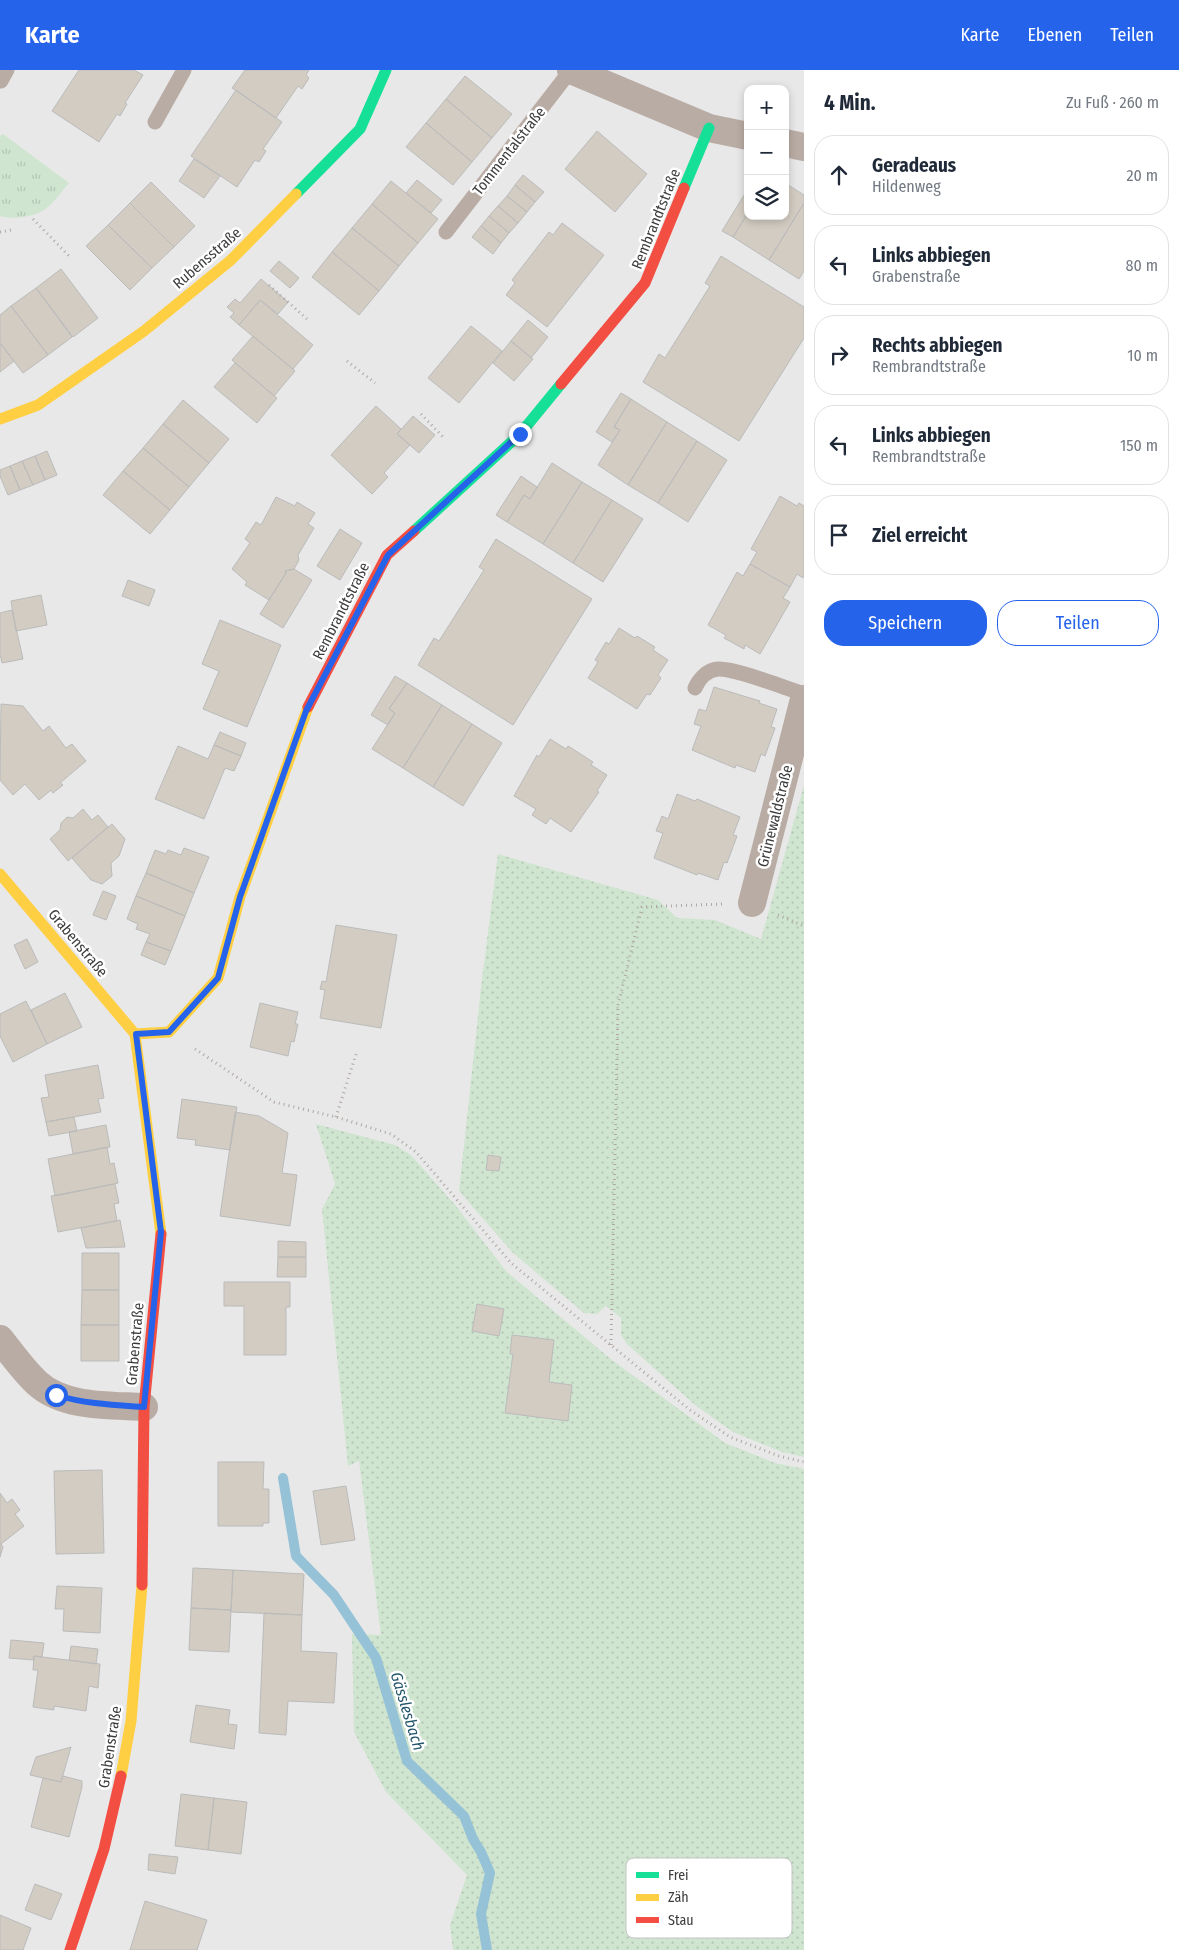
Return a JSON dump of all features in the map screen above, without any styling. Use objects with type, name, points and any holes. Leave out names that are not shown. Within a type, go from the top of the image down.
[{"type":"street","name":"Rubensstraße","points":[[0,419],[38,405],[144,331],[231,260],[360,129],[386,70]]},
{"type":"street","name":"Tommentalstraße","points":[[571,70],[709,128],[744,135]]},
{"type":"street","name":"Rembrandtstraße","points":[[169,1032],[218,978],[240,897],[306,711],[388,555],[520,434],[646,283],[709,128]]},
{"type":"street","points":[[789,144],[804,147]]},
{"type":"street","name":"Grünewaldstraße","points":[[752,903],[804,699]]},
{"type":"street","name":"Grabenstraße","points":[[0,874],[136,1034],[161,1232],[144,1407],[142,1594],[131,1721],[115,1807],[104,1850],[70,1950]]},
{"type":"street","points":[[136,1034],[169,1032]]},
{"type":"street","points":[[0,1339],[38,1385],[56,1395],[75,1401],[96,1404],[144,1407]]},
{"type":"lane","points":[[155,122],[184,70]]},
{"type":"lane","name":"Tommentalstraße","points":[[446,232],[571,70]]},
{"type":"lane","points":[[695,688],[698,681],[709,672],[718,669],[733,671],[804,694]]},
{"type":"path","points":[[33,219],[70,257]]},
{"type":"path","points":[[0,232],[11,230]]},
{"type":"path","points":[[270,284],[307,319]]},
{"type":"path","points":[[346,360],[375,383]]},
{"type":"path","points":[[421,414],[444,438]]},
{"type":"path","points":[[611,1346],[618,1005],[642,907],[752,903],[804,926]]},
{"type":"path","points":[[169,1032],[274,1102],[336,1117],[391,1134],[416,1152],[511,1262],[690,1410],[730,1437],[779,1456],[804,1462]]},
{"type":"path","points":[[336,1117],[357,1051]]},
{"type":"green space","points":[[3,134],[69,183],[44,210],[16,218],[0,216],[0,136]]},
{"type":"green space","points":[[804,785],[804,1457],[782,1452],[733,1432],[695,1405],[627,1344],[621,1335],[621,1318],[606,1306],[597,1314],[584,1313],[512,1252],[459,1191],[482,979],[498,854],[658,900],[677,918],[715,920],[761,939]]},
{"type":"green space","points":[[316,1124],[395,1145],[411,1155],[456,1206],[506,1271],[612,1360],[725,1443],[775,1463],[804,1469],[804,1950],[453,1950],[450,1925],[467,1875],[386,1792],[354,1732],[352,1634],[381,1635],[359,1461],[348,1466],[322,1209],[335,1184]]},
{"type":"building","points":[[79,70],[134,70],[143,75],[125,103],[127,104],[120,116],[117,114],[99,142],[52,111]]},
{"type":"building","points":[[245,70],[309,70],[306,75],[309,78],[302,89],[298,86],[276,118],[232,88]]},
{"type":"building","points":[[465,76],[512,114],[492,138],[446,99]]},
{"type":"building","points":[[236,90],[282,122],[263,149],[266,151],[259,162],[255,160],[237,187],[191,156]]},
{"type":"building","points":[[446,99],[492,138],[472,162],[426,123]]},
{"type":"building","points":[[426,123],[472,162],[453,185],[406,147]]},
{"type":"building","points":[[597,131],[647,174],[615,212],[565,169]]},
{"type":"building","points":[[194,159],[220,176],[204,198],[179,181]]},
{"type":"building","points":[[523,175],[544,192],[535,202],[515,185]]},
{"type":"building","points":[[417,180],[442,200],[431,213],[406,193]]},
{"type":"building","points":[[391,181],[438,219],[418,243],[372,204]]},
{"type":"building","points":[[151,182],[195,226],[174,247],[130,203]]},
{"type":"building","points":[[515,185],[535,202],[527,212],[507,196]]},
{"type":"building","points":[[789,186],[804,195],[804,203],[769,260],[733,237],[744,219],[789,220]]},
{"type":"building","points":[[744,195],[744,219],[733,237],[722,231]]},
{"type":"building","points":[[507,196],[527,212],[518,223],[498,206]]},
{"type":"building","points":[[130,203],[174,247],[152,268],[108,225]]},
{"type":"building","points":[[804,203],[804,271],[799,279],[769,260]]},
{"type":"building","points":[[372,204],[418,243],[399,266],[352,228]]},
{"type":"building","points":[[498,206],[518,223],[509,233],[489,216]]},
{"type":"building","points":[[489,216],[509,233],[501,243],[481,226]]},
{"type":"building","points":[[562,223],[604,255],[547,327],[506,295],[515,283],[512,280],[549,232],[553,235]]},
{"type":"building","points":[[108,225],[152,268],[130,290],[86,246]]},
{"type":"building","points":[[481,226],[501,243],[493,254],[472,237]]},
{"type":"building","points":[[352,228],[399,266],[379,291],[332,252]]},
{"type":"building","points":[[332,252],[379,291],[359,315],[312,277]]},
{"type":"building","points":[[721,256],[804,307],[804,338],[739,441],[643,382],[659,354],[665,358],[710,286],[705,283]]},
{"type":"building","points":[[279,261],[299,278],[290,288],[270,271]]},
{"type":"building","points":[[61,269],[98,318],[73,337],[36,288]]},
{"type":"building","points":[[261,279],[288,302],[278,314],[260,300],[239,325],[230,317],[234,313],[227,307],[235,299],[240,303]]},
{"type":"building","points":[[36,288],[72,337],[48,355],[11,306]]},
{"type":"building","points":[[260,300],[313,345],[293,369],[239,325]]},
{"type":"building","points":[[11,306],[48,355],[23,373],[0,343],[0,315]]},
{"type":"building","points":[[528,320],[548,337],[531,358],[511,341]]},
{"type":"building","points":[[471,326],[502,351],[459,403],[428,378]]},
{"type":"building","points":[[253,336],[295,371],[274,396],[232,360]]},
{"type":"building","points":[[511,341],[533,359],[514,381],[493,363]]},
{"type":"building","points":[[0,343],[14,361],[0,372]]},
{"type":"building","points":[[235,363],[277,398],[257,423],[214,387]]},
{"type":"building","points":[[621,393],[631,399],[614,427],[620,430],[612,442],[596,432]]},
{"type":"building","points":[[631,399],[667,422],[628,485],[598,465],[620,430],[614,427]]},
{"type":"building","points":[[183,400],[229,439],[209,463],[163,424]]},
{"type":"building","points":[[376,406],[401,429],[397,434],[410,445],[384,473],[388,477],[372,494],[331,455]]},
{"type":"building","points":[[413,416],[435,435],[419,453],[397,434]]},
{"type":"building","points":[[667,422],[697,441],[658,503],[628,485]]},
{"type":"building","points":[[163,424],[209,463],[189,487],[143,448]]},
{"type":"building","points":[[697,441],[727,460],[688,522],[658,503]]},
{"type":"building","points":[[143,448],[189,487],[170,510],[123,471]]},
{"type":"building","points":[[47,451],[57,475],[45,480],[35,456]]},
{"type":"building","points":[[35,456],[45,480],[33,485],[22,461]]},
{"type":"building","points":[[22,461],[33,485],[20,490],[10,466]]},
{"type":"building","points":[[552,463],[582,482],[543,544],[507,522],[524,495],[530,499]]},
{"type":"building","points":[[10,466],[20,490],[8,495],[0,476],[0,470]]},
{"type":"building","points":[[123,471],[170,510],[150,534],[103,495]]},
{"type":"building","points":[[521,476],[537,487],[530,499],[524,495],[507,522],[496,515]]},
{"type":"building","points":[[582,482],[612,500],[573,563],[543,544]]},
{"type":"building","points":[[780,496],[797,506],[799,503],[804,506],[804,576],[803,578],[797,574],[790,587],[750,564],[757,552],[751,549]]},
{"type":"building","points":[[276,497],[295,506],[297,502],[315,513],[308,524],[314,528],[298,555],[299,560],[294,569],[285,571],[286,573],[269,600],[245,585],[247,582],[232,569],[250,543],[245,539],[256,522],[261,525]]},
{"type":"building","points":[[612,500],[643,519],[603,582],[573,563]]},
{"type":"building","points":[[340,529],[362,543],[340,580],[317,566]]},
{"type":"building","points":[[496,539],[592,599],[513,725],[418,665],[434,638],[439,641],[484,570],[479,567]]},
{"type":"building","points":[[750,564],[790,587],[783,598],[790,602],[760,654],[745,645],[744,649],[724,638],[726,635],[708,625],[737,572],[743,576]]},
{"type":"building","points":[[294,569],[312,580],[283,628],[260,614],[286,573],[285,571]]},
{"type":"building","points":[[128,580],[155,590],[149,606],[122,596]]},
{"type":"building","points":[[41,595],[47,625],[16,631],[11,601]]},
{"type":"building","points":[[12,610],[23,659],[2,663],[0,654],[0,613]]},
{"type":"building","points":[[220,620],[281,645],[247,727],[203,709],[219,671],[202,664]]},
{"type":"building","points":[[619,628],[655,647],[653,650],[668,660],[658,675],[661,678],[650,695],[647,694],[637,709],[588,678],[598,662],[595,660],[606,642],[609,644]]},
{"type":"building","points":[[395,676],[407,683],[389,709],[395,713],[388,725],[371,715]]},
{"type":"building","points":[[407,683],[442,705],[403,768],[372,749],[395,713],[389,709]]},
{"type":"building","points":[[714,687],[760,701],[759,703],[777,709],[771,727],[775,728],[765,756],[761,754],[755,772],[736,765],[735,768],[692,750],[701,726],[694,724],[699,709],[706,711]]},
{"type":"building","points":[[1,704],[23,706],[43,731],[49,726],[66,748],[72,744],[86,761],[60,783],[63,785],[53,793],[51,790],[39,800],[25,784],[13,795],[0,780]]},
{"type":"building","points":[[442,705],[472,724],[433,787],[403,768]]},
{"type":"building","points":[[472,724],[502,743],[463,806],[433,787]]},
{"type":"building","points":[[220,732],[246,743],[241,756],[214,745]]},
{"type":"building","points":[[550,739],[566,749],[568,746],[593,762],[591,765],[607,775],[597,791],[599,792],[571,832],[550,818],[546,824],[532,815],[536,809],[514,796],[537,755],[539,757]]},
{"type":"building","points":[[214,745],[241,756],[234,771],[225,768],[204,819],[155,799],[178,746],[208,759]]},
{"type":"building","points":[[677,794],[695,801],[697,799],[740,817],[733,835],[737,836],[727,863],[724,862],[718,880],[698,873],[697,875],[654,858],[663,833],[656,831],[662,816],[668,819]]},
{"type":"building","points":[[83,809],[92,820],[98,815],[108,827],[68,861],[50,839],[60,830],[61,823],[67,817],[73,818]]},
{"type":"building","points":[[112,824],[125,839],[119,856],[111,863],[112,876],[102,884],[91,880],[72,858]]},
{"type":"building","points":[[184,848],[209,857],[194,893],[146,873],[155,850],[166,854],[168,850],[181,855]]},
{"type":"building","points":[[146,873],[194,893],[185,916],[136,896]]},
{"type":"building","points":[[103,891],[116,896],[106,920],[93,915]]},
{"type":"building","points":[[136,896],[185,916],[171,951],[146,942],[150,934],[136,929],[138,924],[127,919]]},
{"type":"building","points":[[336,925],[397,935],[381,1028],[320,1018],[325,990],[320,989],[322,981],[326,982]]},
{"type":"building","points":[[27,939],[38,962],[25,969],[14,945]]},
{"type":"building","points":[[146,942],[171,951],[165,965],[141,955]]},
{"type":"building","points":[[65,993],[82,1027],[47,1044],[31,1010]]},
{"type":"building","points":[[26,1001],[47,1044],[13,1062],[0,1036],[0,1014]]},
{"type":"building","points":[[260,1003],[298,1012],[295,1024],[298,1024],[294,1042],[291,1041],[288,1056],[250,1047]]},
{"type":"building","points":[[98,1065],[104,1098],[98,1099],[101,1112],[46,1122],[41,1098],[49,1097],[45,1075]]},
{"type":"building","points":[[182,1099],[237,1107],[230,1150],[195,1145],[196,1140],[177,1138]]},
{"type":"building","points":[[235,1112],[259,1116],[288,1133],[282,1173],[297,1175],[290,1226],[220,1216]]},
{"type":"building","points":[[74,1117],[77,1131],[49,1136],[46,1122]]},
{"type":"building","points":[[106,1125],[110,1147],[73,1154],[69,1132]]},
{"type":"building","points":[[107,1147],[110,1164],[114,1163],[118,1183],[55,1196],[48,1159]]},
{"type":"building","points":[[488,1155],[501,1157],[499,1171],[486,1170]]},
{"type":"building","points":[[115,1184],[119,1203],[114,1204],[117,1221],[58,1232],[51,1196]]},
{"type":"building","points":[[120,1220],[125,1247],[86,1248],[81,1228]]},
{"type":"building","points":[[278,1241],[306,1242],[306,1257],[278,1257]]},
{"type":"building","points":[[82,1253],[119,1253],[119,1290],[82,1290]]},
{"type":"building","points":[[278,1257],[306,1257],[306,1277],[277,1277]]},
{"type":"building","points":[[224,1282],[290,1282],[290,1307],[286,1307],[286,1355],[244,1355],[244,1306],[224,1306]]},
{"type":"building","points":[[82,1290],[119,1290],[119,1325],[81,1325]]},
{"type":"building","points":[[477,1304],[504,1309],[499,1336],[472,1331]]},
{"type":"building","points":[[81,1325],[119,1325],[119,1361],[81,1361]]},
{"type":"building","points":[[512,1335],[554,1340],[549,1382],[572,1385],[568,1421],[505,1413],[513,1354],[510,1354]]},
{"type":"building","points":[[218,1462],[264,1462],[263,1489],[269,1489],[269,1523],[263,1523],[263,1526],[218,1526]]},
{"type":"building","points":[[102,1470],[104,1553],[56,1554],[54,1471]]},
{"type":"building","points":[[346,1486],[355,1540],[321,1545],[313,1491]]},
{"type":"building","points":[[0,1493],[7,1503],[12,1499],[20,1510],[15,1514],[24,1526],[1,1544],[3,1547],[0,1557]]},
{"type":"building","points":[[193,1568],[233,1570],[231,1610],[191,1608]]},
{"type":"building","points":[[233,1570],[304,1574],[302,1615],[231,1612]]},
{"type":"building","points":[[57,1586],[102,1588],[100,1633],[63,1631],[64,1609],[55,1609]]},
{"type":"building","points":[[191,1608],[231,1610],[229,1652],[189,1650]]},
{"type":"building","points":[[264,1613],[302,1615],[301,1651],[337,1653],[334,1703],[288,1701],[286,1735],[259,1733]]},
{"type":"building","points":[[11,1640],[44,1643],[42,1657],[34,1656],[34,1660],[9,1658]]},
{"type":"building","points":[[71,1646],[98,1649],[96,1664],[69,1660]]},
{"type":"building","points":[[34,1656],[100,1664],[98,1688],[89,1686],[86,1711],[54,1706],[54,1710],[33,1707],[38,1670],[33,1670]]},
{"type":"building","points":[[196,1705],[230,1710],[228,1724],[237,1725],[234,1749],[190,1742]]},
{"type":"building","points":[[71,1747],[61,1782],[30,1775],[36,1757]]},
{"type":"building","points":[[63,1776],[82,1781],[69,1837],[31,1827],[43,1778],[61,1782]]},
{"type":"building","points":[[181,1794],[214,1798],[208,1850],[175,1846]]},
{"type":"building","points":[[214,1798],[247,1802],[241,1854],[208,1850]]},
{"type":"building","points":[[149,1854],[178,1857],[175,1874],[148,1870]]},
{"type":"building","points":[[35,1884],[62,1894],[51,1920],[25,1910]]},
{"type":"building","points":[[145,1901],[207,1920],[197,1950],[130,1950]]},
{"type":"building","points":[[0,1915],[31,1928],[23,1950],[0,1950]]},
{"type":"waterway","name":"Gässlesbach","points":[[283,1478],[296,1556],[334,1595],[376,1658],[407,1761],[464,1816],[473,1839],[481,1852],[490,1873],[481,1914],[487,1950]]},
{"type":"traffic: fast","points":[[296,194],[360,129],[386,70]]},
{"type":"traffic: fast","points":[[684,188],[709,128]]},
{"type":"traffic: fast","points":[[414,531],[520,434],[561,384]]},
{"type":"traffic: slow","points":[[0,419],[38,405],[144,331],[231,260],[296,194]]},
{"type":"traffic: slow","points":[[135,1034],[169,1032],[218,978],[240,897],[308,707]]},
{"type":"traffic: slow","points":[[0,874],[135,1034],[161,1234]]},
{"type":"traffic: slow","points":[[121,1776],[131,1721],[142,1585]]},
{"type":"traffic: jam","points":[[561,384],[645,283],[684,188]]},
{"type":"traffic: jam","points":[[308,707],[387,555],[414,531]]},
{"type":"traffic: jam","points":[[142,1585],[144,1407],[161,1234]]},
{"type":"traffic: jam","points":[[70,1950],[104,1849],[121,1776]]},
{"type":"route","points":[[56,1395],[75,1401],[96,1404],[144,1407],[161,1232],[136,1034],[169,1032],[218,978],[240,897],[306,711],[388,555],[520,434]]}]
